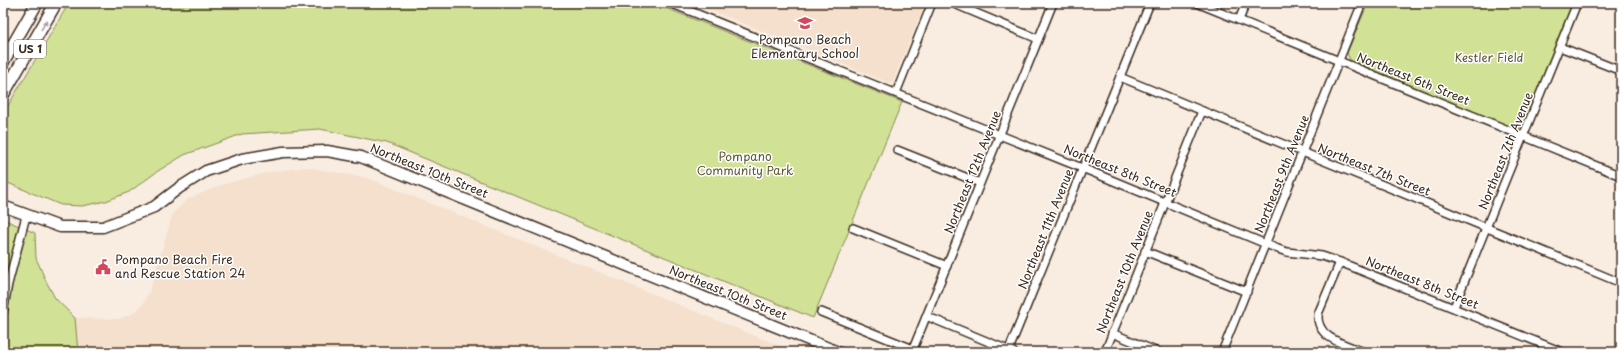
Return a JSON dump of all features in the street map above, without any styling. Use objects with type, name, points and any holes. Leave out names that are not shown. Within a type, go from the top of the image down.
[{"type":"main road","name":"US 1","points":[[3,62],[37,3]]},
{"type":"main road","name":"US 1","points":[[3,95],[56,3]]},
{"type":"street","name":"Northeast 8th Street","points":[[670,3],[1083,168],[1266,244],[1287,252],[1322,256],[1340,262],[1562,352]]},
{"type":"street","points":[[896,93],[932,3]]},
{"type":"street","points":[[952,3],[1038,39]]},
{"type":"street","name":"Northeast 12th Avenue","points":[[821,312],[913,349],[1053,3]]},
{"type":"street","name":"Northeast 11th Avenue","points":[[1010,351],[1150,3]]},
{"type":"street","name":"Northeast 6th Street","points":[[1197,3],[1621,176]]},
{"type":"street","points":[[1239,20],[1246,3]]},
{"type":"street","name":"Northeast 9th Avenue","points":[[1222,352],[1362,3]]},
{"type":"street","name":"Northeast 7th Avenue","points":[[1454,307],[1577,3]]},
{"type":"street","points":[[1560,47],[1621,72]]},
{"type":"street","name":"Northeast 7th Street","points":[[1120,77],[1621,283]]},
{"type":"street","name":"Northeast 10th Avenue","points":[[1105,352],[1202,111]]},
{"type":"street","points":[[897,150],[980,183]]},
{"type":"street","name":"Northeast 10th Street","points":[[3,206],[26,216],[60,227],[103,227],[154,207],[179,188],[206,171],[242,159],[283,152],[327,151],[360,157],[838,352]]},
{"type":"street","points":[[3,313],[8,284],[26,216]]},
{"type":"street","points":[[853,228],[947,266]]},
{"type":"street","points":[[1146,251],[1247,292]]},
{"type":"street","points":[[1340,262],[1318,314],[1318,323],[1322,332],[1331,339],[1364,352]]},
{"type":"street","points":[[926,316],[1010,351]]},
{"type":"street","points":[[1112,333],[1158,352]]},
{"type":"shaded area","points":[[693,3],[925,3],[892,84]]},
{"type":"shaded area","points":[[306,167],[368,178],[795,352],[78,352],[75,318],[118,319],[134,313],[143,304],[150,290],[173,213],[188,199],[221,185],[269,172]]},
{"type":"green space","name":"Pompano Community Park","points":[[69,3],[653,3],[902,102],[813,318],[387,143],[320,129],[242,134],[184,155],[158,171],[129,192],[106,201],[82,206],[61,205],[3,181],[3,114]]},
{"type":"green space","name":"Kestler Field","points":[[1368,3],[1573,3],[1524,125],[1520,128],[1514,128],[1350,60],[1347,53]]},
{"type":"green space","points":[[3,219],[35,233],[36,258],[46,281],[55,298],[75,318],[78,352],[3,352]]},
{"type":"place","name":"Pompano Beach Elementary School","points":[[805,23]]},
{"type":"place","name":"Pompano Beach Fire and Rescue Station 24","points":[[103,267]]}]
